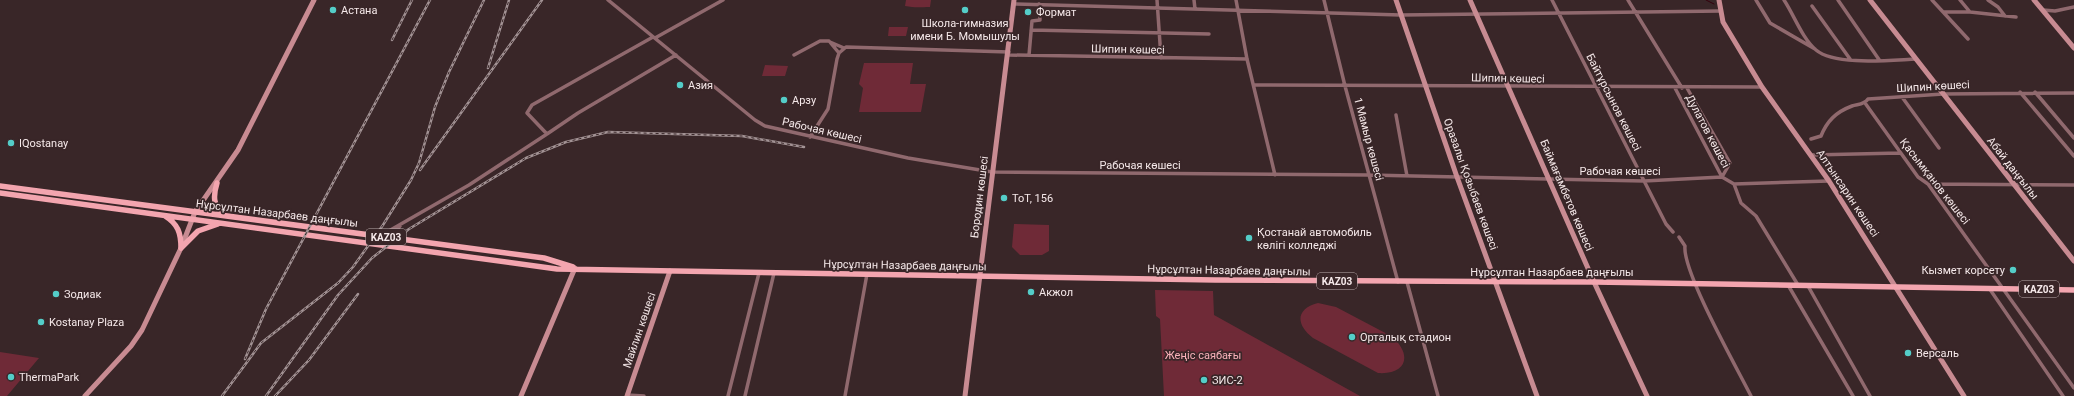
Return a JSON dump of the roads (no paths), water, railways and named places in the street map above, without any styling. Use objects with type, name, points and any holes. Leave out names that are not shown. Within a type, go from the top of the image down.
[{"type":"main road","points":[[217,183],[214,203],[217,210],[223,215]]},
{"type":"main road","name":"Нұрсұлтан Назарбаев даңғылы","points":[[0,186],[544,258],[575,268]]},
{"type":"main road","name":"KАZ03","points":[[0,193],[192,218]]},
{"type":"main road","points":[[161,214],[178,226],[181,234],[181,248]]},
{"type":"main road","name":"Нұрсұлтан Назарбаев даңғылы","points":[[192,218],[540,268],[557,269],[575,268],[759,273],[1398,282],[1594,282],[2074,290]]},
{"type":"main road","points":[[181,248],[201,229],[222,223]]},
{"type":"street","points":[[85,396],[131,346],[142,330],[173,262],[181,248],[195,212],[217,183],[238,150],[314,0]]},
{"type":"street","name":"Рабочая көшесі","points":[[608,0],[755,120],[780,131],[908,158],[992,172],[1369,175],[1644,181],[1723,178]]},
{"type":"street","points":[[547,134],[527,113],[532,105],[723,0]]},
{"type":"street","points":[[1086,0],[1086,6]]},
{"type":"street","points":[[1157,0],[1161,58]]},
{"type":"street","points":[[1194,0],[1195,9]]},
{"type":"street","points":[[1236,0],[1247,59],[1275,175]]},
{"type":"street","name":"1 Мамыр көшесі","points":[[1324,0],[1329,14],[1345,86],[1398,282]]},
{"type":"street","name":"Оразалы Қозыбаев көшесі","points":[[1396,0],[1457,177],[1537,396]]},
{"type":"street","name":"Баймағамбетов көшесі","points":[[1470,0],[1594,282],[1647,396]]},
{"type":"street","name":"Байтұрсынов көшесі","points":[[1552,0],[1666,224],[1673,232]]},
{"type":"street","name":"Дулатов көшесі","points":[[1628,0],[1682,88]]},
{"type":"street","name":"Алтынсарин көшесі","points":[[1719,0],[1723,22],[1762,87],[1829,180],[1898,287],[1964,396]]},
{"type":"street","points":[[1756,0],[1770,23],[1828,55],[1850,59],[1880,61],[1916,60]]},
{"type":"street","points":[[1784,0],[1816,49]]},
{"type":"street","points":[[1838,0],[1880,61]]},
{"type":"street","name":"Абай даңғылы","points":[[1870,0],[2074,261]]},
{"type":"street","points":[[1932,0],[1968,39]]},
{"type":"street","points":[[1960,0],[1970,12]]},
{"type":"street","points":[[1988,0],[1998,7],[2005,16]]},
{"type":"street","points":[[2034,0],[2074,48]]},
{"type":"street","points":[[1014,2],[1086,6],[1401,15],[1721,11]]},
{"type":"street","name":"Бородин көшесі","points":[[965,396],[992,172],[1009,53],[1014,2]]},
{"type":"street","points":[[1029,55],[1032,20],[1040,20],[1039,4]]},
{"type":"street","points":[[1812,6],[1850,59]]},
{"type":"street","points":[[2043,10],[2055,11],[2074,7]]},
{"type":"street","points":[[1943,12],[1970,12],[2016,17]]},
{"type":"street","points":[[1031,30],[1209,34]]},
{"type":"street","points":[[794,55],[820,41],[829,41],[839,53]]},
{"type":"street","name":"Шипин көшесі","points":[[829,41],[844,48],[849,46],[1029,55],[1247,59]]},
{"type":"street","points":[[810,137],[828,108],[839,53],[844,48]]},
{"type":"street","points":[[378,236],[404,223],[500,165],[574,115],[645,76],[676,55]]},
{"type":"street","name":"Шипин көшесі","points":[[1254,85],[1596,88],[1762,87]]},
{"type":"street","name":"Дулатов көшесі","points":[[1675,88],[1723,178]]},
{"type":"street","name":"Дулатов көшесі","points":[[1687,88],[1730,163],[1723,178]]},
{"type":"street","points":[[2020,92],[2074,156]]},
{"type":"street","name":"Шипин көшесі","points":[[1811,138],[1821,136],[1825,125],[1841,110],[1865,103],[1868,99],[1943,94],[2020,92],[2074,93]]},
{"type":"street","points":[[2035,92],[2074,138]]},
{"type":"street","points":[[1902,97],[1939,148]]},
{"type":"street","name":"Қасымқанов көшесі","points":[[1865,103],[1918,177],[1928,184],[2005,288],[2074,388]]},
{"type":"street","points":[[1396,115],[1407,176]]},
{"type":"street","points":[[1811,155],[1900,153]]},
{"type":"street","points":[[1723,178],[1732,183],[1829,180]]},
{"type":"street","points":[[1732,183],[1746,211],[1756,216],[1798,286]]},
{"type":"street","points":[[1928,184],[2074,185]]},
{"type":"street","points":[[395,238],[395,233],[404,223]]},
{"type":"street","points":[[1679,237],[1685,246],[1684,254],[1695,284],[1751,396]]},
{"type":"street","points":[[521,396],[575,268]]},
{"type":"street","name":"Майлин көшесі","points":[[627,396],[670,271]]},
{"type":"street","points":[[728,396],[759,273]]},
{"type":"street","points":[[745,396],[774,273]]},
{"type":"street","points":[[845,396],[866,274]]},
{"type":"street","points":[[1407,282],[1438,396]]},
{"type":"street","points":[[1788,285],[1853,396]]},
{"type":"street","points":[[1808,286],[1870,396]]},
{"type":"street","points":[[1989,288],[2063,396]]},
{"type":"street","points":[[627,396],[644,396]]},
{"type":"waterway","points":[[1706,0],[1714,4]]},
{"type":"railway","points":[[392,40],[412,0]]},
{"type":"railway","points":[[245,359],[266,309],[430,0]]},
{"type":"railway","points":[[222,396],[261,343],[338,283],[353,267],[383,225],[411,180],[419,163],[435,107],[449,72],[484,0]]},
{"type":"railway","points":[[488,68],[509,0]]},
{"type":"railway","points":[[420,170],[542,0]]},
{"type":"railway","points":[[266,396],[338,295],[372,258],[409,229],[526,158],[566,142],[608,132],[742,136],[804,147]]},
{"type":"railway","points":[[275,396],[309,360],[358,294]]},
{"type":"place","name":"Астана","points":[[333,10]]},
{"type":"place","name":"Школа-гимназия имени Б. Момышулы","points":[[965,10]]},
{"type":"place","name":"Формат","points":[[1028,12]]},
{"type":"place","name":"Азия","points":[[680,85]]},
{"type":"place","name":"Арзу","points":[[784,100]]},
{"type":"place","name":"IQostanay","points":[[11,143]]},
{"type":"place","name":"ТоТ, 156","points":[[1004,198]]},
{"type":"place","name":"Қостанай автомобиль көлігі колледжі","points":[[1249,238]]},
{"type":"place","name":"Кызмет корсету","points":[[2013,270]]},
{"type":"place","name":"Акжол","points":[[1031,292]]},
{"type":"place","name":"Зодиак","points":[[56,294]]},
{"type":"place","name":"Kostanay Plaza","points":[[41,322]]},
{"type":"place","name":"Орталық стадион","points":[[1352,337]]},
{"type":"place","name":"Версаль","points":[[1908,353]]},
{"type":"place","name":"ThermaPark","points":[[11,377]]},
{"type":"place","name":"ЗИС-2","points":[[1204,380]]},
{"type":"park label","name":"Жеңіс саябағы","points":[[1203,355]]}]
